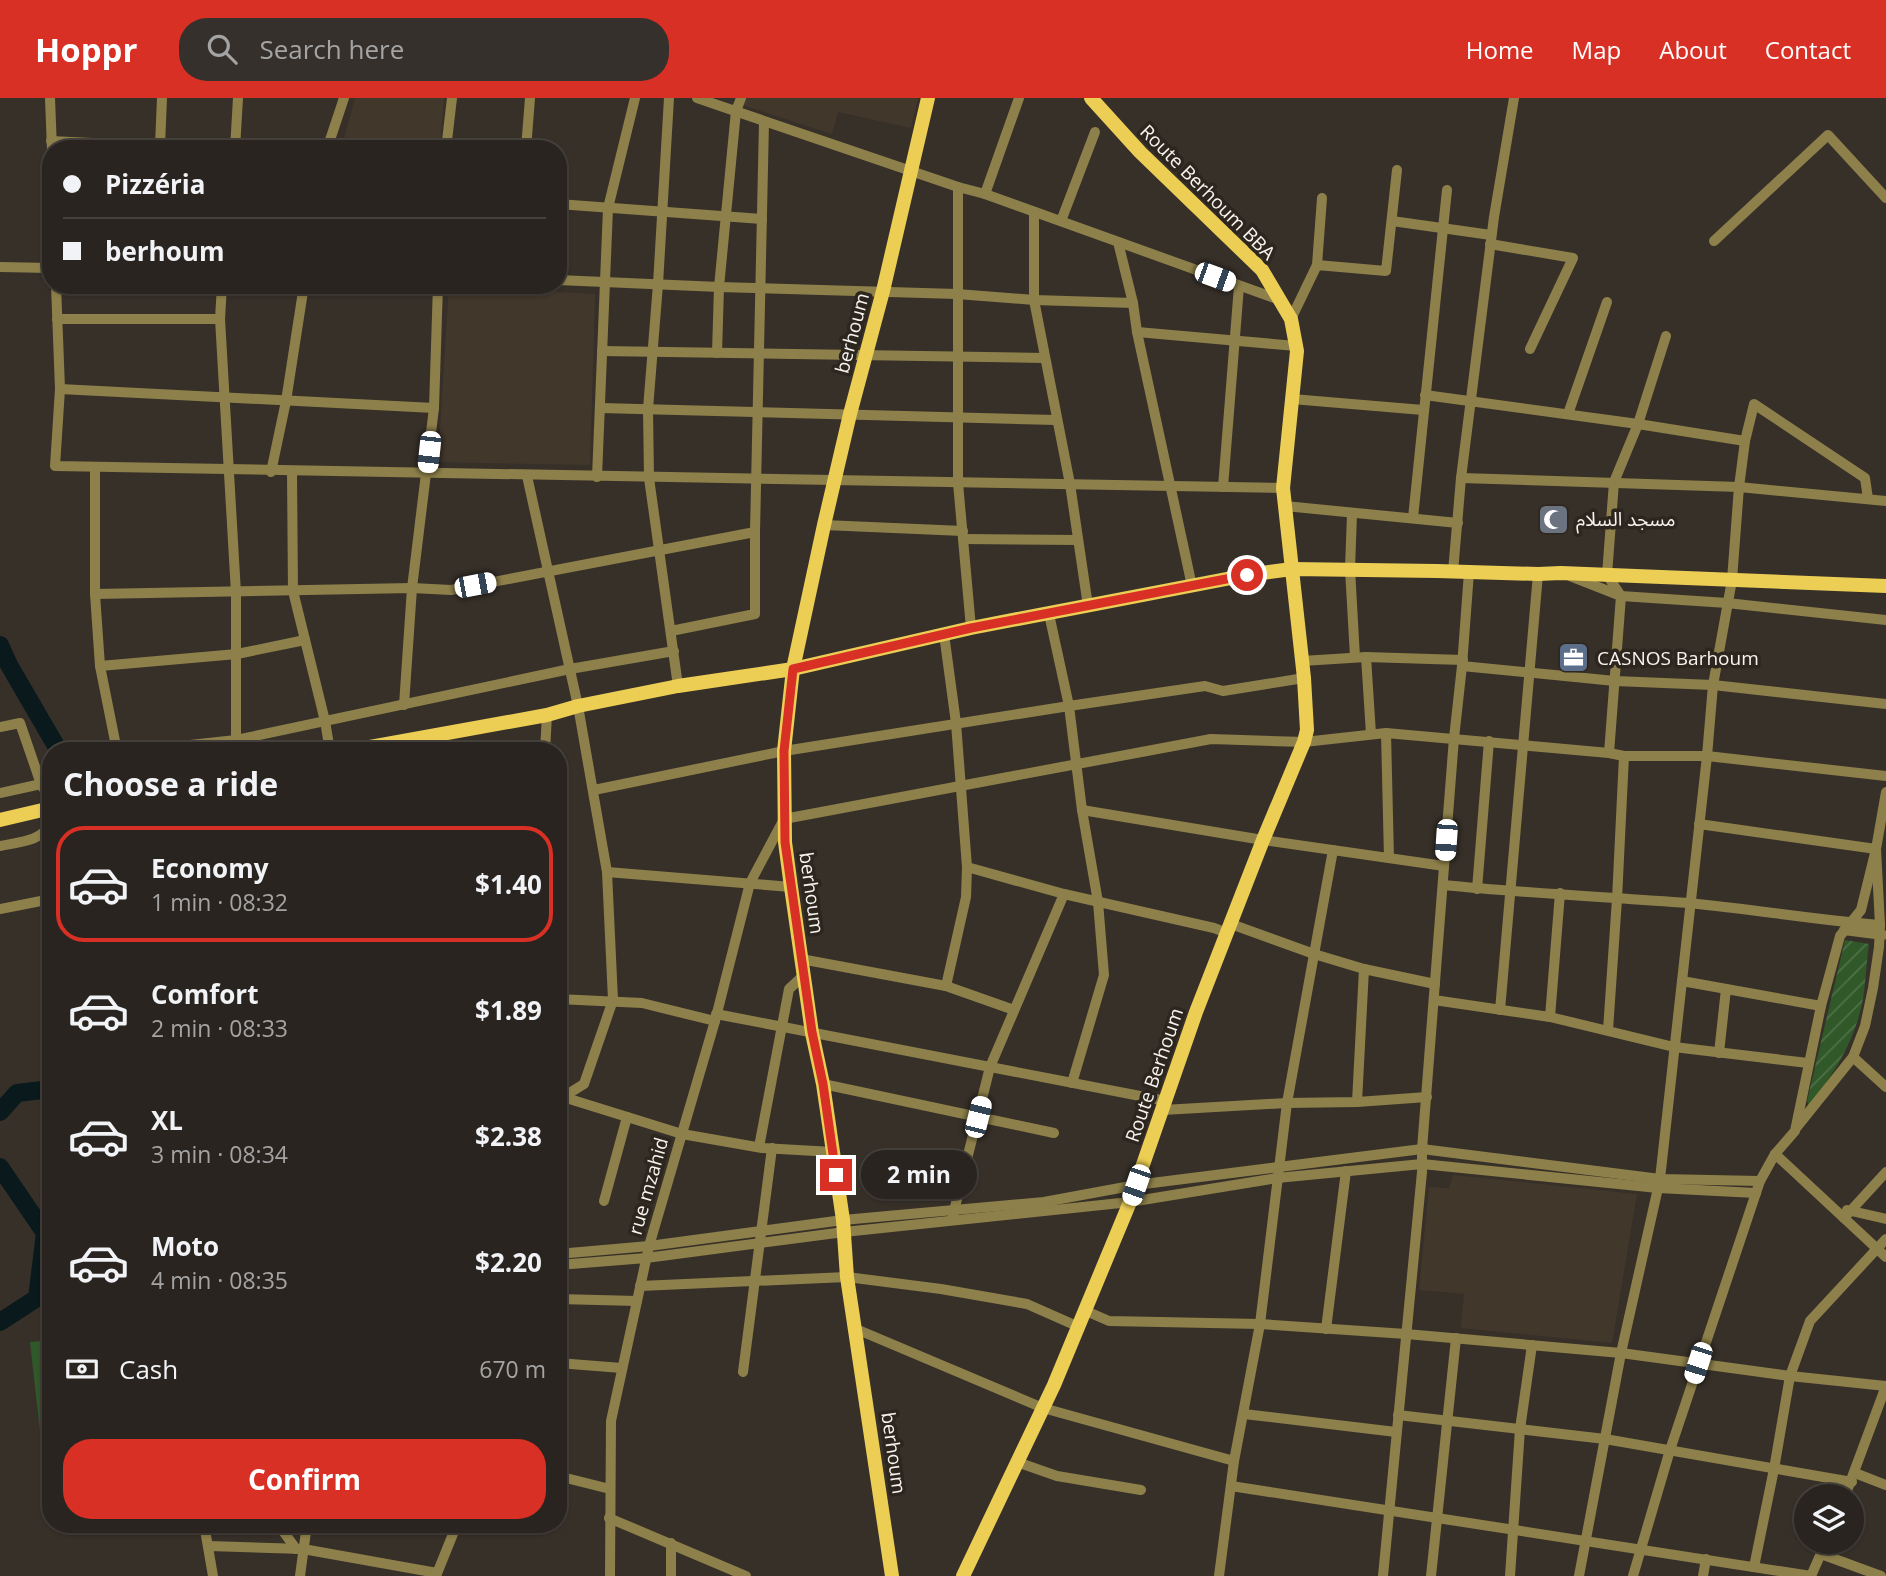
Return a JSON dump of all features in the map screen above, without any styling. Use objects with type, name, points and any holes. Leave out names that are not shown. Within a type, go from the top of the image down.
[{"type":"main road","name":"berhoum","points":[[892,1576],[847,1277],[844,1226],[791,887],[784,820],[784,751],[793,669],[824,525],[928,98]]},
{"type":"main road","name":"Route Berhoum BBA","points":[[1091,98],[1140,152],[1262,270],[1291,319],[1296,346],[1283,488],[1292,569]]},
{"type":"main road","points":[[409,742],[678,686],[793,669],[971,628],[1247,575],[1292,569],[1561,573],[1886,586]]},
{"type":"main road","name":"Route Berhoum","points":[[963,1576],[1086,1311],[1130,1202],[1196,1012],[1304,742],[1307,730],[1304,678],[1292,569]]},
{"type":"main road","points":[[0,820],[42,808]]},
{"type":"street","points":[[50,98],[52,140]]},
{"type":"street","points":[[160,140],[162,98]]},
{"type":"street","points":[[236,140],[238,98]]},
{"type":"street","points":[[330,140],[344,98]]},
{"type":"street","points":[[447,140],[452,98]]},
{"type":"street","points":[[527,140],[530,98]]},
{"type":"street","points":[[597,477],[608,208],[635,98]]},
{"type":"street","points":[[668,98],[648,409],[649,478],[678,686]]},
{"type":"street","points":[[697,98],[985,194],[1280,300]]},
{"type":"street","points":[[717,353],[719,287],[736,111],[741,98]]},
{"type":"street","points":[[985,194],[1019,98]]},
{"type":"street","points":[[1453,572],[1461,478],[1491,240],[1514,98]]},
{"type":"street","points":[[671,631],[755,614],[764,122]]},
{"type":"street","points":[[1061,221],[1095,132]]},
{"type":"street","points":[[1714,242],[1828,135],[1886,198]]},
{"type":"street","points":[[1317,265],[1386,271],[1397,170]]},
{"type":"street","points":[[958,187],[958,483],[971,628]]},
{"type":"street","points":[[1413,518],[1447,190]]},
{"type":"street","points":[[1291,319],[1317,265],[1322,198]]},
{"type":"street","points":[[567,205],[762,219]]},
{"type":"street","points":[[1034,212],[1034,300],[1070,484],[1088,606]]},
{"type":"street","points":[[1392,221],[1443,229],[1573,258],[1530,349]]},
{"type":"street","points":[[1118,242],[1192,586]]},
{"type":"street","points":[[0,267],[42,268]]},
{"type":"street","points":[[567,280],[1133,303]]},
{"type":"street","points":[[1223,487],[1239,286]]},
{"type":"street","points":[[56,294],[60,389],[55,466],[1283,488]]},
{"type":"street","points":[[221,294],[220,319],[236,593],[236,742]]},
{"type":"street","points":[[271,471],[286,401],[303,294]]},
{"type":"street","points":[[404,705],[412,588],[434,408],[438,294]]},
{"type":"street","points":[[1568,414],[1607,302]]},
{"type":"street","points":[[57,319],[220,319]]},
{"type":"street","points":[[1137,332],[1296,346]]},
{"type":"street","points":[[1609,753],[1621,596],[1607,575],[1614,482],[1638,424],[1666,336]]},
{"type":"street","points":[[602,351],[1044,358]]},
{"type":"street","points":[[60,389],[434,408]]},
{"type":"street","points":[[1425,395],[1745,441]]},
{"type":"street","points":[[1292,399],[1423,410]]},
{"type":"street","points":[[1579,1576],[1621,1353],[1659,1184],[1713,685],[1732,580],[1739,487],[1745,441],[1754,404],[1866,478],[1868,499]]},
{"type":"street","points":[[600,408],[1056,420]]},
{"type":"street","points":[[95,467],[95,594],[100,666],[115,742]]},
{"type":"street","points":[[292,472],[293,591],[328,742]]},
{"type":"street","points":[[527,476],[578,706],[607,872],[613,1000],[584,1084],[567,1095]]},
{"type":"street","points":[[1461,478],[1739,487],[1886,501]]},
{"type":"street","points":[[1285,506],[1458,523]]},
{"type":"street","points":[[1352,514],[1350,569],[1371,734]]},
{"type":"street","points":[[824,525],[1078,540]]},
{"type":"street","points":[[95,594],[412,588],[451,590],[755,532]]},
{"type":"street","points":[[1383,1576],[1422,1164],[1469,572]]},
{"type":"street","points":[[1561,573],[1621,596],[1727,603],[1886,620]]},
{"type":"street","points":[[1500,1010],[1538,574]]},
{"type":"street","points":[[1049,614],[1069,706],[1078,764],[1098,902],[1104,975],[1072,1083]]},
{"type":"street","points":[[944,634],[956,723],[967,867],[966,897],[946,986]]},
{"type":"street","points":[[100,666],[237,654],[305,640]]},
{"type":"street","points":[[247,742],[325,721],[570,669],[674,651]]},
{"type":"street","points":[[1302,660],[1360,657],[1462,663],[1615,681],[1713,685],[1886,704]]},
{"type":"street","points":[[594,790],[784,751],[956,723],[1205,686],[1223,691],[1304,678]]},
{"type":"street","points":[[546,742],[547,715]]},
{"type":"street","points":[[0,727],[20,723],[41,784],[0,793]]},
{"type":"street","points":[[1386,733],[1389,858]]},
{"type":"street","points":[[784,820],[1211,739],[1304,742],[1386,733],[1624,756],[1707,756],[1886,776]]},
{"type":"street","points":[[1477,888],[1489,741]]},
{"type":"street","points":[[1608,1030],[1618,899],[1624,756]]},
{"type":"street","points":[[1795,1131],[1821,1006],[1840,936],[1861,910],[1886,792]]},
{"type":"street","points":[[1083,810],[1444,866]]},
{"type":"street","name":"rue mzahid","points":[[610,1576],[611,1421],[646,1258],[750,883],[784,820]]},
{"type":"street","points":[[1699,824],[1876,849]]},
{"type":"street","points":[[0,846],[36,839],[42,835]]},
{"type":"street","points":[[1633,1576],[1670,1450],[1760,1181],[1775,1154],[1853,1057],[1864,1026],[1882,931],[1876,849]]},
{"type":"street","points":[[1219,1576],[1234,1461],[1260,1324],[1287,1103],[1333,850]]},
{"type":"street","points":[[967,867],[1063,894],[1214,928],[1229,928],[1364,969],[1436,984]]},
{"type":"street","points":[[607,872],[791,887]]},
{"type":"street","points":[[1443,885],[1691,904],[1882,931]]},
{"type":"street","points":[[1550,1017],[1560,893]]},
{"type":"street","points":[[951,1222],[990,1067],[1063,894]]},
{"type":"street","points":[[0,909],[42,901]]},
{"type":"street","points":[[801,959],[946,986],[1014,1010]]},
{"type":"street","points":[[1357,1102],[1364,969]]},
{"type":"street","points":[[759,1147],[789,989],[804,975]]},
{"type":"street","points":[[1682,981],[1821,1006]]},
{"type":"street","points":[[1719,1052],[1726,989]]},
{"type":"street","points":[[567,999],[642,1003],[812,1032],[1072,1083],[1165,1105],[1357,1102],[1427,1097]]},
{"type":"street","points":[[1434,1000],[1550,1017],[1674,1047],[1808,1063]]},
{"type":"street","points":[[1853,1057],[1886,1087]]},
{"type":"street","points":[[823,1084],[1055,1133]]},
{"type":"street","points":[[567,1098],[681,1134],[759,1147],[833,1152]]},
{"type":"street","points":[[604,1201],[626,1117]]},
{"type":"street","points":[[743,1372],[772,1148]]},
{"type":"street","points":[[567,1253],[649,1246],[761,1231],[951,1222],[1130,1202],[1278,1172],[1422,1149],[1659,1184],[1760,1181]]},
{"type":"street","points":[[1775,1154],[1831,1206],[1847,1214],[1886,1219]]},
{"type":"street","points":[[567,1264],[646,1258],[759,1243],[844,1226],[955,1209],[1044,1202],[1136,1185],[1278,1172],[1346,1171],[1422,1164],[1756,1193]]},
{"type":"street","points":[[1326,1329],[1346,1171]]},
{"type":"street","points":[[1847,1214],[1886,1172]]},
{"type":"street","points":[[1847,1214],[1886,1257]]},
{"type":"street","points":[[1754,1567],[1790,1376],[1810,1321],[1886,1239]]},
{"type":"street","points":[[640,1286],[847,1277],[1027,1304],[1079,1327]]},
{"type":"street","points":[[567,1299],[637,1301]]},
{"type":"street","points":[[1086,1311],[1109,1321],[1260,1324],[1621,1353],[1886,1386],[1851,1484]]},
{"type":"street","points":[[856,1329],[1043,1408],[1234,1461]]},
{"type":"street","points":[[1431,1576],[1456,1338]]},
{"type":"street","points":[[1510,1576],[1520,1429],[1532,1345]]},
{"type":"street","points":[[567,1364],[622,1368]]},
{"type":"street","points":[[1244,1414],[1396,1432]]},
{"type":"street","points":[[1398,1415],[1605,1439],[1774,1469],[1853,1478],[1886,1485]]},
{"type":"street","points":[[1017,1462],[1057,1476],[1142,1490]]},
{"type":"street","points":[[567,1478],[610,1489]]},
{"type":"street","points":[[1231,1486],[1811,1576],[1821,1554],[1881,1576]]},
{"type":"street","points":[[609,1518],[746,1576]]},
{"type":"street","points":[[206,1533],[213,1576]]},
{"type":"street","points":[[286,1533],[300,1549]]},
{"type":"street","points":[[300,1576],[300,1549],[304,1533]]},
{"type":"street","points":[[209,1546],[300,1549],[437,1574],[453,1533]]},
{"type":"street","points":[[671,1544],[671,1576]]},
{"type":"street","points":[[1703,1576],[1706,1559]]},
{"type":"shaded area","points":[[355,98],[444,98],[441,140],[344,140]]},
{"type":"shaded area","points":[[745,98],[918,98],[911,128],[838,112],[832,134],[742,105]]},
{"type":"shaded area","points":[[448,294],[595,294],[590,465],[438,462]]},
{"type":"shaded area","points":[[1453,1175],[1637,1194],[1612,1343],[1461,1328],[1464,1294],[1419,1290],[1429,1187],[1449,1188]]},
{"type":"green space","points":[[1845,940],[1869,944],[1862,1004],[1854,1032],[1842,1058],[1809,1105],[1807,1101]]},
{"type":"green space","points":[[42,1341],[42,1449],[30,1342]]},
{"type":"waterway","points":[[0,645],[54,742]]},
{"type":"waterway","points":[[0,1112],[17,1093],[42,1090]]},
{"type":"waterway","points":[[0,1167],[42,1229]]},
{"type":"waterway","points":[[0,1322],[37,1298],[42,1257]]},
{"type":"place","name":"مسجد السلام","points":[[1553,519]]},
{"type":"place","name":"CASNOS Barhoum","points":[[1574,658]]},
{"type":"route","points":[[836,1175],[785,842],[784,751],[793,669],[971,628],[1247,575]]}]
